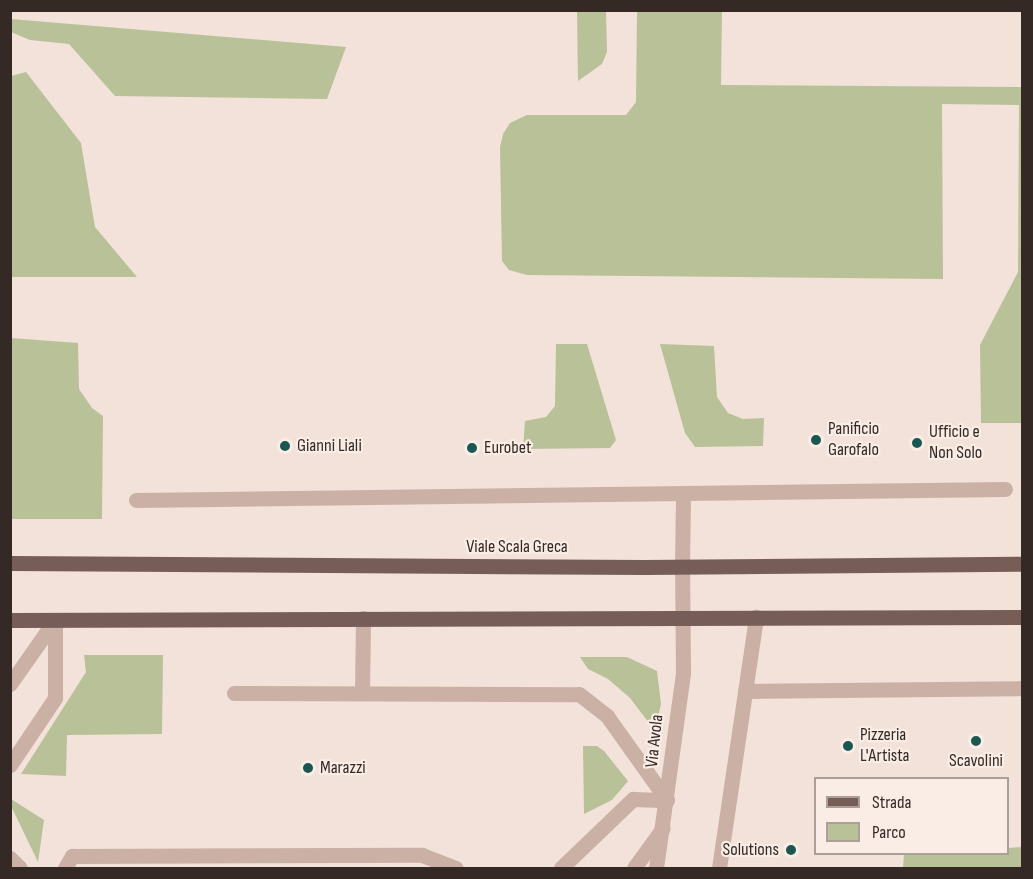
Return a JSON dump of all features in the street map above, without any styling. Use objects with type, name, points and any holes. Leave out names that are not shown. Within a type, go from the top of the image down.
[{"type":"main road","name":"Viale Scala Greca","points":[[10,563],[682,567],[1023,564]]},
{"type":"main road","points":[[10,620],[1023,617]]},
{"type":"street","points":[[136,500],[1005,489]]},
{"type":"street","name":"Via Avola","points":[[656,868],[683,673],[683,493]]},
{"type":"street","points":[[719,868],[756,617]]},
{"type":"street","points":[[362,693],[363,618]]},
{"type":"street","points":[[10,684],[55,620]]},
{"type":"street","points":[[10,765],[54,698],[55,620]]},
{"type":"street","points":[[745,692],[1023,688]]},
{"type":"street","points":[[234,693],[579,694],[607,716],[667,800]]},
{"type":"street","points":[[561,868],[633,800],[667,800]]},
{"type":"street","points":[[634,868],[663,828]]},
{"type":"street","points":[[65,868],[72,856],[422,855],[456,868]]},
{"type":"street","points":[[10,858],[20,868]]},
{"type":"green space","points":[[577,11],[606,11],[607,52],[602,64],[578,81]]},
{"type":"green space","points":[[637,11],[722,11],[721,85],[1022,87],[1022,423],[981,423],[980,345],[1018,272],[1019,105],[942,104],[943,279],[527,275],[509,270],[502,261],[500,147],[503,134],[510,123],[527,115],[626,115],[636,102]]},
{"type":"green space","points":[[10,19],[346,47],[327,99],[115,96],[69,44],[30,40],[11,32]]},
{"type":"green space","points":[[26,72],[81,143],[95,227],[137,277],[11,277],[11,76]]},
{"type":"green space","points":[[11,338],[78,343],[79,389],[92,408],[103,416],[102,519],[11,519]]},
{"type":"green space","points":[[556,344],[587,344],[616,440],[610,448],[523,449],[525,421],[546,417],[555,406]]},
{"type":"green space","points":[[660,344],[714,346],[717,397],[728,413],[743,419],[764,418],[763,446],[695,447],[685,433]]},
{"type":"green space","points":[[84,655],[163,655],[162,734],[67,735],[66,776],[21,774],[86,672]]},
{"type":"green space","points":[[580,657],[627,657],[657,671],[661,704],[655,731],[630,698],[608,679],[588,669]]},
{"type":"green space","points":[[583,746],[597,746],[604,751],[628,781],[612,800],[584,814]]},
{"type":"green space","points":[[11,799],[44,820],[38,862],[11,806]]},
{"type":"green space","points":[[1022,847],[1022,868],[903,868],[904,855],[1009,855],[1009,848]]},
{"type":"place","name":"Panificio Garofalo","points":[[816,440]]},
{"type":"place","name":"Ufficio e Non Solo","points":[[917,443]]},
{"type":"place","name":"Gianni Liali","points":[[285,446]]},
{"type":"place","name":"Eurobet","points":[[472,448]]},
{"type":"place","name":"Scavolini","points":[[976,741]]},
{"type":"place","name":"Pizzeria L'Artista","points":[[848,746]]},
{"type":"place","name":"Marazzi","points":[[308,768]]},
{"type":"place","name":"Solutions","points":[[791,850]]}]
